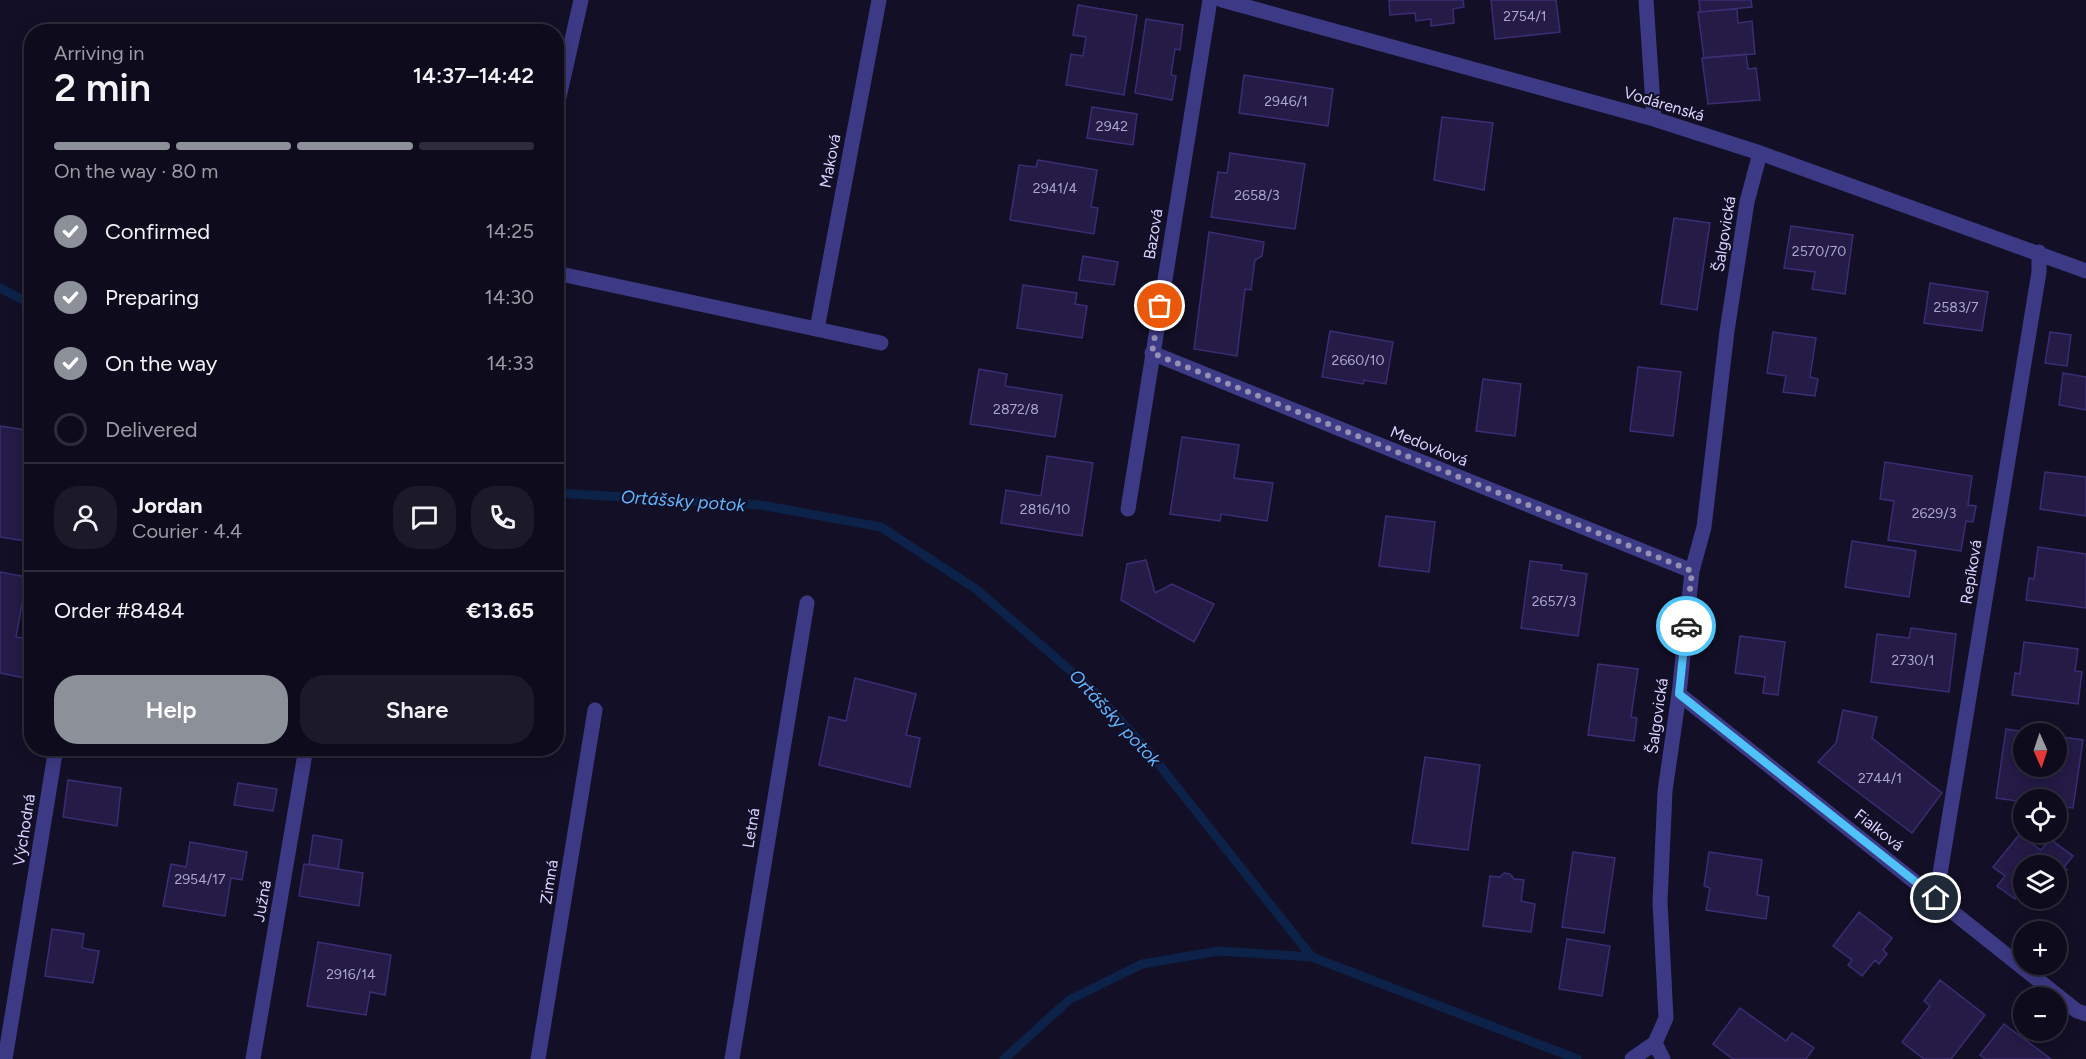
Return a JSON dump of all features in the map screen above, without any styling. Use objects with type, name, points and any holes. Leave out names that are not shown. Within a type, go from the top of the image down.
[{"type":"street","points":[[564,75],[581,0]]},
{"type":"street","name":"Maková","points":[[817,329],[879,0]]},
{"type":"street","name":"Bazová","points":[[1128,509],[1210,0]]},
{"type":"street","name":"Vodárenská","points":[[1222,0],[1654,118],[1760,153],[2039,252],[2086,271]]},
{"type":"street","points":[[1646,0],[1654,118]]},
{"type":"street","name":"Šalgovická","points":[[1654,1043],[1666,1018],[1660,902],[1665,791],[1679,694],[1692,571],[1704,527],[1727,331],[1747,202],[1760,153]]},
{"type":"street","name":"Repíková","points":[[1936,898],[2038,272],[2039,252]]},
{"type":"street","points":[[564,275],[881,343]]},
{"type":"street","name":"Medovková","points":[[1152,353],[1692,571]]},
{"type":"street","name":"Letná","points":[[732,1059],[807,603]]},
{"type":"street","name":"Fialková","points":[[1679,694],[2077,1011],[2086,1014]]},
{"type":"street","name":"Zimná","points":[[538,1059],[595,710]]},
{"type":"street","name":"Východná","points":[[5,1059],[55,756]]},
{"type":"street","name":"Južná","points":[[253,1059],[305,756]]},
{"type":"street","points":[[1632,1059],[1654,1043],[1663,1059]]},
{"type":"building","points":[[1389,0],[1463,0],[1464,7],[1453,9],[1454,23],[1431,26],[1431,19],[1416,21],[1415,13],[1390,15]]},
{"type":"building","points":[[1491,0],[1556,0],[1560,32],[1495,39]]},
{"type":"building","points":[[1699,0],[1751,0],[1752,7],[1700,12]]},
{"type":"building","points":[[1078,5],[1137,15],[1124,95],[1066,85],[1071,54],[1083,56],[1086,37],[1073,35]]},
{"type":"building","points":[[1737,9],[1738,23],[1752,21],[1755,54],[1704,58],[1698,12]]},
{"type":"building","points":[[1146,19],[1183,25],[1180,50],[1175,49],[1171,75],[1176,76],[1172,100],[1135,93]]},
{"type":"building","points":[[1746,54],[1748,69],[1756,68],[1760,100],[1708,104],[1702,58]]},
{"type":"building","points":[[1244,75],[1333,89],[1328,126],[1239,113]]},
{"type":"building","points":[[1092,107],[1137,114],[1133,145],[1087,138]]},
{"type":"building","points":[[1442,117],[1493,123],[1484,190],[1434,180]]},
{"type":"building","points":[[1230,153],[1305,164],[1295,229],[1211,217],[1218,172],[1227,173]]},
{"type":"building","points":[[1038,160],[1097,170],[1091,207],[1098,208],[1094,234],[1010,220],[1019,165],[1036,167]]},
{"type":"building","points":[[1674,218],[1710,223],[1697,310],[1661,304]]},
{"type":"building","points":[[1791,226],[1853,235],[1845,294],[1812,289],[1815,272],[1784,268]]},
{"type":"building","points":[[1209,232],[1264,242],[1262,256],[1255,260],[1251,290],[1245,289],[1237,356],[1194,349]]},
{"type":"building","points":[[1083,256],[1118,262],[1114,285],[1079,280]]},
{"type":"building","points":[[1930,283],[1988,292],[1982,331],[1924,323]]},
{"type":"building","points":[[1023,285],[1077,293],[1075,304],[1087,306],[1082,338],[1017,328]]},
{"type":"building","points":[[1330,331],[1393,342],[1386,384],[1364,380],[1363,384],[1322,377]]},
{"type":"building","points":[[1773,332],[1816,338],[1810,377],[1818,379],[1815,396],[1783,392],[1786,376],[1767,373]]},
{"type":"building","points":[[2050,332],[2071,335],[2067,366],[2045,363]]},
{"type":"building","points":[[1638,367],[1681,372],[1673,436],[1630,431]]},
{"type":"building","points":[[979,369],[1007,374],[1005,386],[1062,395],[1055,437],[970,424]]},
{"type":"building","points":[[2063,373],[2086,377],[2086,410],[2059,405]]},
{"type":"building","points":[[1483,379],[1521,384],[1515,436],[1476,431]]},
{"type":"building","points":[[0,426],[24,430],[24,541],[0,537]]},
{"type":"building","points":[[1182,437],[1239,445],[1234,478],[1273,483],[1267,521],[1221,514],[1220,521],[1170,514]]},
{"type":"building","points":[[1047,456],[1093,463],[1082,536],[1001,523],[1006,490],[1041,496]]},
{"type":"building","points":[[1885,462],[1972,476],[1968,505],[1976,506],[1973,522],[1966,521],[1961,551],[1888,540],[1894,501],[1880,499]]},
{"type":"building","points":[[2045,472],[2086,477],[2086,516],[2040,509]]},
{"type":"building","points":[[1386,516],[1435,522],[1429,572],[1379,566]]},
{"type":"building","points":[[1852,541],[1916,551],[1909,597],[1845,587]]},
{"type":"building","points":[[2038,547],[2086,554],[2086,608],[2026,600],[2029,578],[2034,579]]},
{"type":"building","points":[[1146,560],[1155,593],[1172,584],[1214,604],[1194,642],[1121,600],[1127,564]]},
{"type":"building","points":[[1530,561],[1562,565],[1561,570],[1587,574],[1578,636],[1521,628]]},
{"type":"building","points":[[0,572],[24,576],[24,604],[22,604],[16,637],[24,638],[24,678],[0,673]]},
{"type":"building","points":[[1911,628],[1956,634],[1949,692],[1871,682],[1877,634],[1909,638]]},
{"type":"building","points":[[1740,636],[1785,642],[1778,695],[1763,693],[1765,677],[1735,673]]},
{"type":"building","points":[[2024,642],[2078,649],[2075,671],[2082,672],[2078,704],[2012,695],[2015,673],[2020,674]]},
{"type":"building","points":[[1598,664],[1638,669],[1631,717],[1637,718],[1634,741],[1588,735]]},
{"type":"building","points":[[855,678],[916,694],[906,735],[920,738],[910,787],[819,765],[829,717],[846,721]]},
{"type":"building","points":[[1843,710],[1877,717],[1872,738],[1942,793],[1912,833],[1818,762],[1836,743]]},
{"type":"building","points":[[2006,729],[2013,730],[2013,777],[2067,777],[2067,738],[2083,740],[2073,808],[2067,807],[2067,789],[2013,789],[2013,800],[1996,798]]},
{"type":"building","points":[[1425,757],[1480,765],[1468,850],[1412,843]]},
{"type":"building","points":[[68,780],[121,788],[117,826],[63,817]]},
{"type":"building","points":[[238,783],[277,789],[273,811],[234,805]]},
{"type":"building","points":[[313,835],[342,840],[338,869],[309,864]]},
{"type":"building","points":[[190,842],[247,852],[242,880],[231,878],[225,916],[163,906],[171,864],[186,867]]},
{"type":"building","points":[[2013,842],[2031,843],[2041,850],[2047,843],[2055,843],[2073,856],[2067,863],[2067,855],[2013,855],[2013,898],[1997,886],[2005,876],[1993,867]]},
{"type":"building","points":[[1573,852],[1615,858],[1604,933],[1562,927]]},
{"type":"building","points":[[1709,852],[1762,860],[1757,895],[1769,897],[1766,919],[1706,910],[1710,888],[1704,886]]},
{"type":"building","points":[[304,864],[363,873],[359,906],[299,896]]},
{"type":"building","points":[[1504,873],[1510,874],[1514,879],[1524,880],[1521,901],[1535,904],[1531,932],[1483,926],[1490,876],[1500,877]]},
{"type":"building","points":[[1859,912],[1892,938],[1883,950],[1887,954],[1879,964],[1875,960],[1862,976],[1848,965],[1852,960],[1833,946]]},
{"type":"building","points":[[52,929],[84,934],[82,948],[99,951],[93,983],[45,976]]},
{"type":"building","points":[[1567,939],[1610,946],[1602,996],[1559,989]]},
{"type":"building","points":[[318,942],[391,955],[385,995],[370,992],[366,1015],[307,1006]]},
{"type":"building","points":[[1940,980],[1985,1015],[1951,1059],[1924,1059],[1902,1042],[1930,1006],[1924,1001]]},
{"type":"building","points":[[1740,1008],[1786,1041],[1792,1033],[1814,1048],[1806,1059],[1733,1059],[1713,1044]]},
{"type":"building","points":[[2004,1024],[2013,1031],[2013,1041],[2027,1041],[2051,1059],[1985,1059],[1980,1055]]},
{"type":"waterway","name":"Ortášsky potok","points":[[0,288],[24,301]]},
{"type":"waterway","name":"Ortášsky potok","points":[[564,493],[761,505],[881,527],[976,589],[1095,692],[1149,752],[1312,957],[1577,1059]]},
{"type":"waterway","points":[[1004,1059],[1069,1000],[1142,964],[1219,951],[1312,957]]},
{"type":"way so far","points":[[1160,306],[1152,353],[1692,571],[1686,626]]},
{"type":"route","points":[[1686,626],[1679,694],[1936,898]]}]
